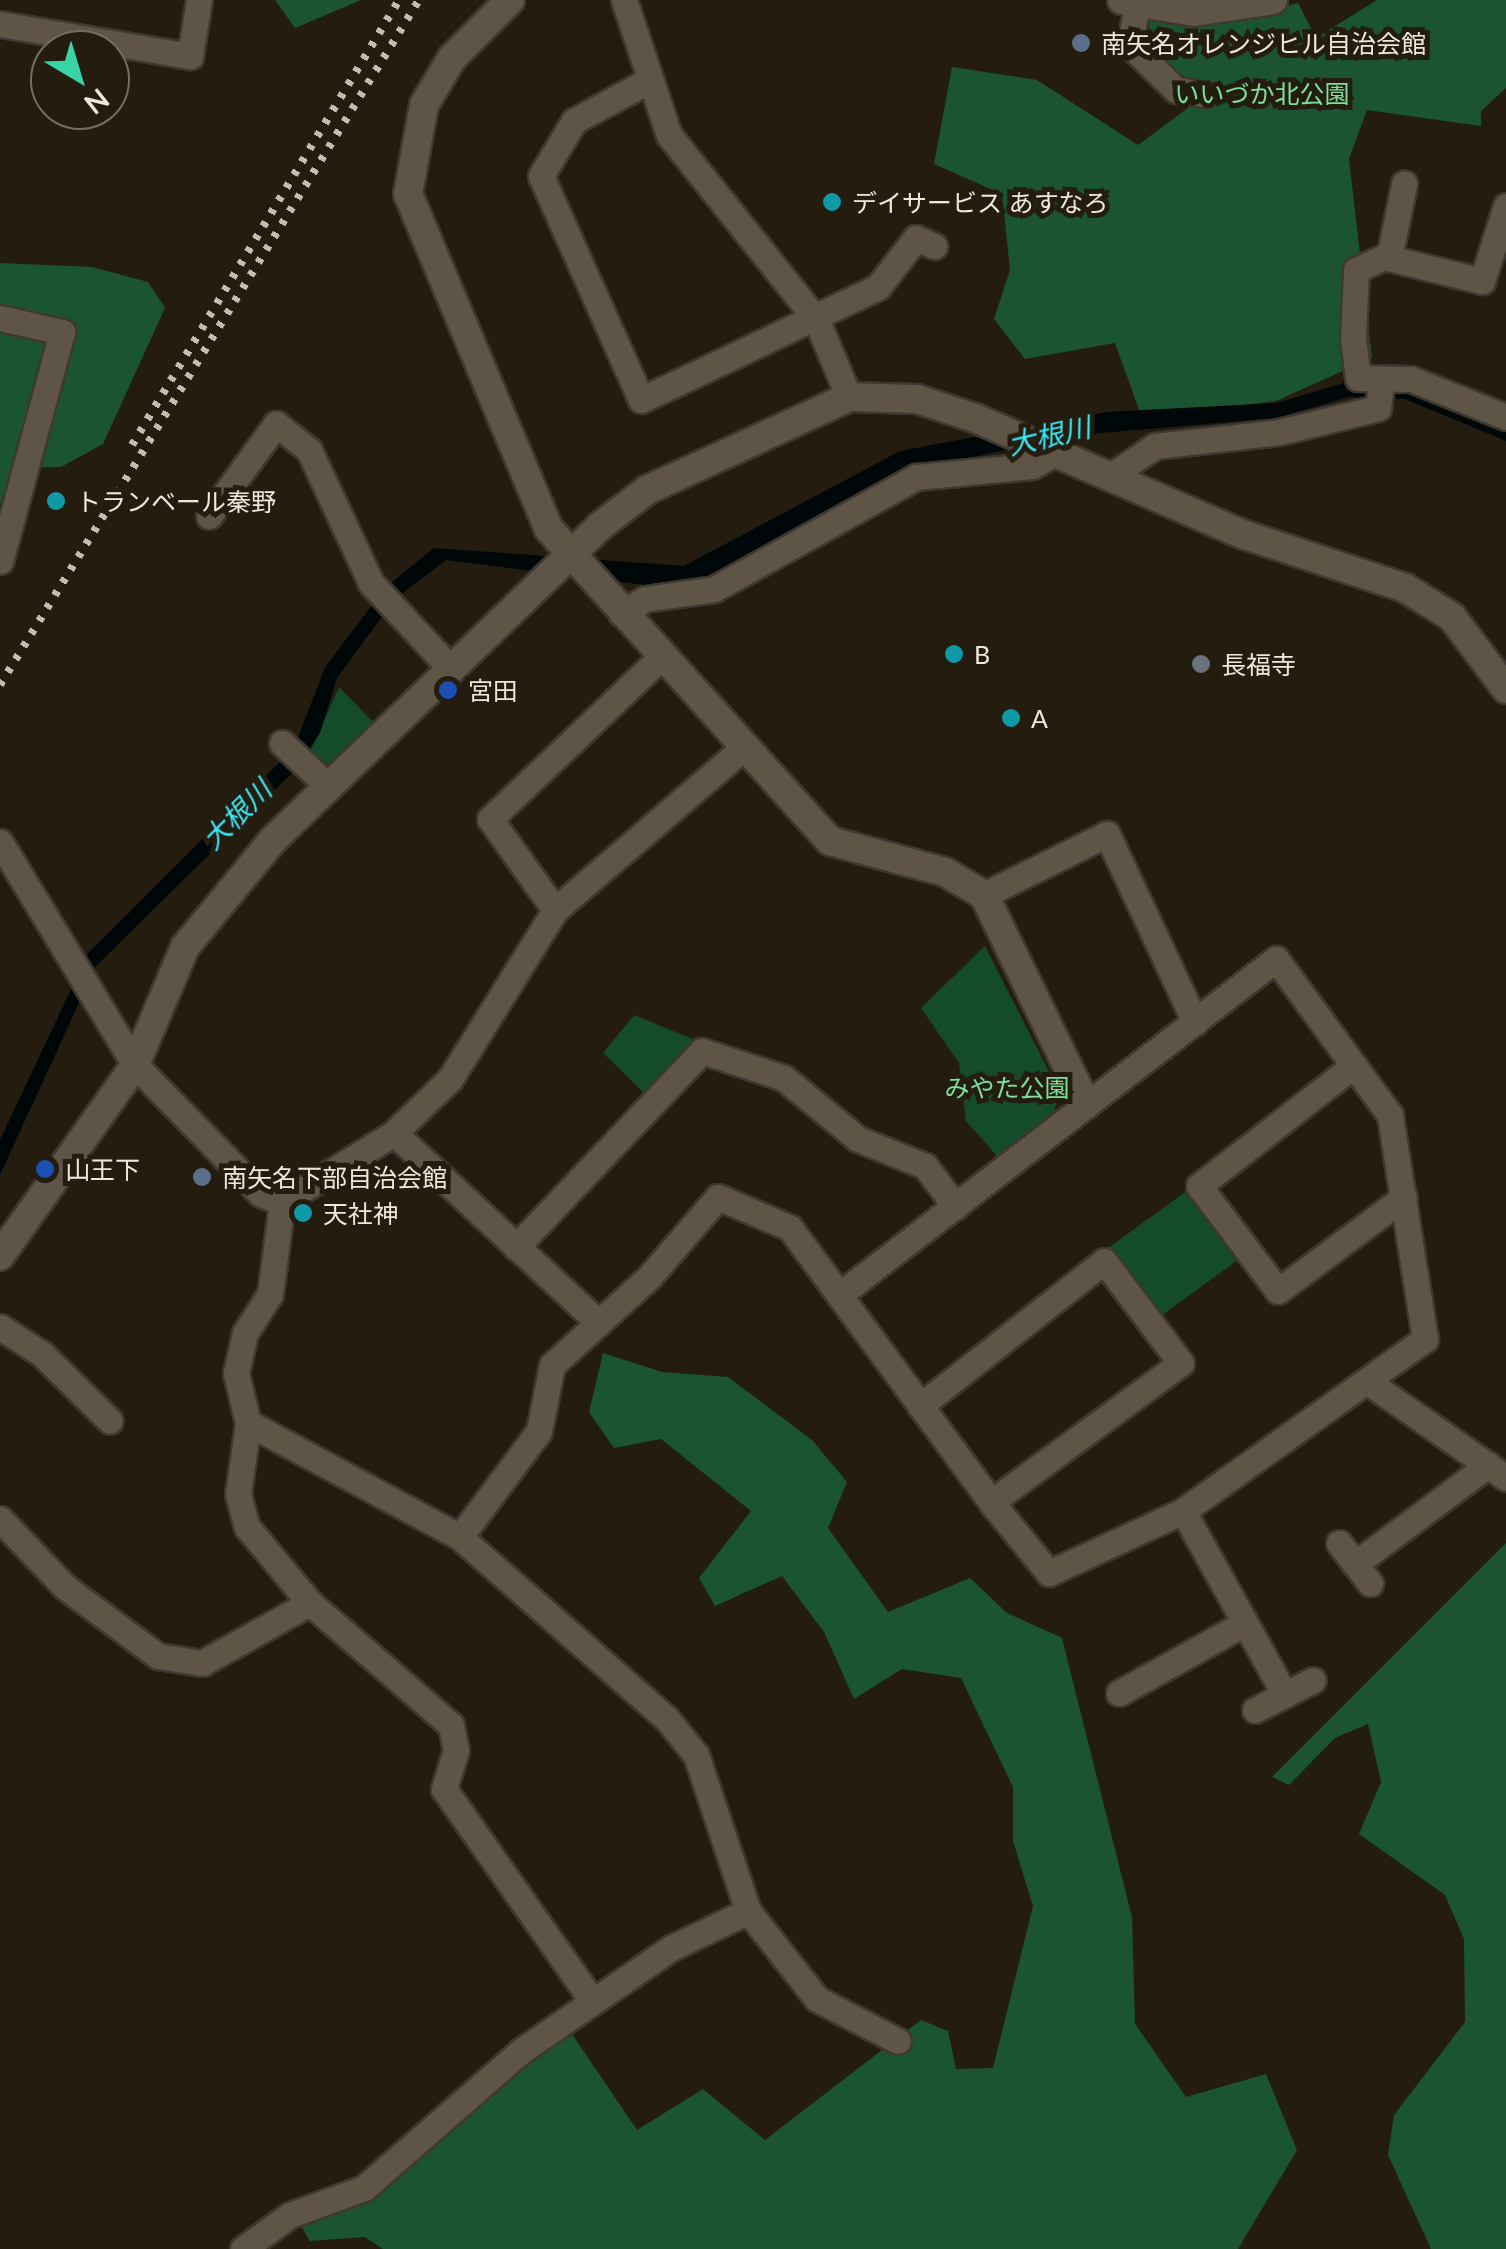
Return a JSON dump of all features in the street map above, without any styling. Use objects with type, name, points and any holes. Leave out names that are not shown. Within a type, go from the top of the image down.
[{"type":"street","points":[[0,24],[190,56],[199,0]]},
{"type":"street","points":[[510,0],[452,58],[424,104],[408,194],[566,557],[830,841],[944,872],[984,896],[1086,1104]]},
{"type":"street","points":[[624,0],[646,82],[670,135],[816,319],[848,398]]},
{"type":"street","points":[[1206,94],[1176,90],[1129,44],[1130,2],[1232,12],[1273,0]]},
{"type":"street","points":[[646,82],[574,121],[541,176],[642,400],[878,287],[917,237]]},
{"type":"street","points":[[1390,258],[1404,184]]},
{"type":"street","points":[[1380,392],[1358,378],[1356,270],[1390,258],[1482,282],[1499,252],[1506,206]]},
{"type":"street","points":[[0,318],[62,332],[0,561]]},
{"type":"street","points":[[1115,473],[1155,446],[1279,432],[1411,379],[1506,417]]},
{"type":"street","points":[[0,1256],[134,1065],[184,947],[329,787],[566,557],[647,490],[848,398],[917,400],[989,424],[1115,473],[1242,534],[1429,600],[1475,640],[1506,689]]},
{"type":"street","points":[[209,516],[276,424],[309,450],[385,597],[452,668]]},
{"type":"street","points":[[621,613],[714,588],[916,477],[1032,466],[1055,449]]},
{"type":"street","points":[[556,910],[490,819],[659,659]]},
{"type":"street","points":[[282,743],[329,787]]},
{"type":"street","points":[[282,1202],[394,1133],[450,1079],[556,910],[742,750]]},
{"type":"street","points":[[984,896],[1107,834],[1195,1022]]},
{"type":"street","points":[[0,842],[134,1065],[261,1194],[282,1202]]},
{"type":"street","points":[[460,1537],[516,1470],[538,1431],[552,1365],[594,1318],[650,1276],[718,1197],[790,1228],[920,1406],[991,1502],[1041,1566],[1059,1574],[1183,1511],[1425,1339],[1390,1115],[1276,959],[839,1295]]},
{"type":"street","points":[[516,1248],[702,1050],[784,1078],[858,1139],[925,1166],[956,1207]]},
{"type":"street","points":[[1353,1066],[1199,1186],[1278,1292],[1404,1198]]},
{"type":"street","points":[[394,1133],[594,1318]]},
{"type":"street","points":[[282,1202],[270,1294],[245,1334],[236,1372],[248,1423],[238,1494],[246,1528],[310,1603],[451,1726],[456,1750],[444,1789],[592,2000]]},
{"type":"street","points":[[920,1406],[1104,1261],[1181,1363],[991,1502]]},
{"type":"street","points":[[0,1327],[42,1354],[110,1421]]},
{"type":"street","points":[[1339,1544],[1363,1574],[1497,1472],[1368,1382]]},
{"type":"street","points":[[248,1423],[460,1537],[696,1755],[748,1911],[818,1999],[898,2041]]},
{"type":"street","points":[[1183,1511],[1285,1695]]},
{"type":"street","points":[[0,1520],[64,1587],[158,1656],[202,1663],[310,1603]]},
{"type":"street","points":[[1118,1693],[1245,1623]]},
{"type":"street","points":[[1255,1710],[1313,1680]]},
{"type":"street","points":[[243,2249],[290,2215],[364,2188],[592,2000],[748,1911]]},
{"type":"green space","points":[[275,0],[361,0],[295,28]]},
{"type":"green space","name":"いいづか北公園","points":[[1377,0],[1506,0],[1506,88],[1481,111],[1481,126],[1367,110],[1349,159],[1372,358],[1276,401],[1142,418],[1115,343],[1025,359],[994,319],[1010,270],[1002,194],[934,164],[952,67],[1037,80],[1138,145],[1192,105],[1143,16],[1218,24],[1298,3],[1316,38]]},
{"type":"green space","points":[[0,263],[92,267],[148,282],[165,308],[103,444],[61,467],[13,468],[0,505]]},
{"type":"green space","points":[[339,687],[374,723],[326,766],[311,750]]},
{"type":"green space","name":"みやた公園","points":[[985,946],[1060,1093],[1053,1114],[998,1157],[966,1121],[959,1063],[921,1008]]},
{"type":"green space","points":[[634,1015],[700,1042],[646,1095],[603,1053]]},
{"type":"green space","points":[[1188,1190],[1239,1260],[1158,1318],[1107,1249]]},
{"type":"green space","points":[[603,1353],[662,1372],[728,1377],[812,1440],[847,1482],[828,1528],[888,1612],[970,1578],[1007,1613],[1062,1638],[1132,1917],[1135,2024],[1186,2097],[1266,2074],[1297,2150],[1238,2249],[383,2249],[365,2237],[310,2241],[301,2226],[376,2199],[530,2059],[572,2034],[637,2130],[703,2089],[765,2140],[921,2020],[948,2031],[956,2069],[993,2068],[1033,1906],[1013,1841],[1013,1787],[961,1678],[902,1669],[854,1699],[824,1632],[782,1576],[715,1606],[699,1578],[751,1511],[661,1439],[614,1448],[589,1412]]},
{"type":"green space","points":[[1506,1543],[1506,2249],[1431,2249],[1388,2155],[1394,2115],[1465,2022],[1464,1939],[1445,1895],[1359,1834],[1381,1782],[1368,1724],[1335,1738],[1289,1785],[1272,1777]]},
{"type":"water","name":"大根川","points":[[1347,382],[1406,389],[1506,429],[1506,441],[1405,399],[1349,397],[1276,418],[1078,435],[911,470],[697,581],[662,587],[446,560],[395,599],[337,678],[320,733],[294,771],[96,966],[0,1175],[0,1140],[88,953],[294,748],[325,667],[386,587],[434,548],[684,566],[900,451],[1106,412],[1277,403]]},
{"type":"railway","points":[[132,445],[399,0]]},
{"type":"railway","points":[[0,685],[419,0]]},
{"type":"place","name":"南矢名オレンジヒル自治会館","points":[[1081,43]]},
{"type":"place","name":"デイサービス あすなろ","points":[[832,202]]},
{"type":"place","name":"トランベール秦野","points":[[56,501]]},
{"type":"place","name":"B","points":[[954,654]]},
{"type":"place","name":"長福寺","points":[[1201,664]]},
{"type":"place","name":"宮田","points":[[448,690]]},
{"type":"place","name":"A","points":[[1011,718]]},
{"type":"place","name":"山王下","points":[[45,1169]]},
{"type":"place","name":"南矢名下部自治会館","points":[[202,1177]]},
{"type":"place","name":"天社神","points":[[303,1213]]}]
